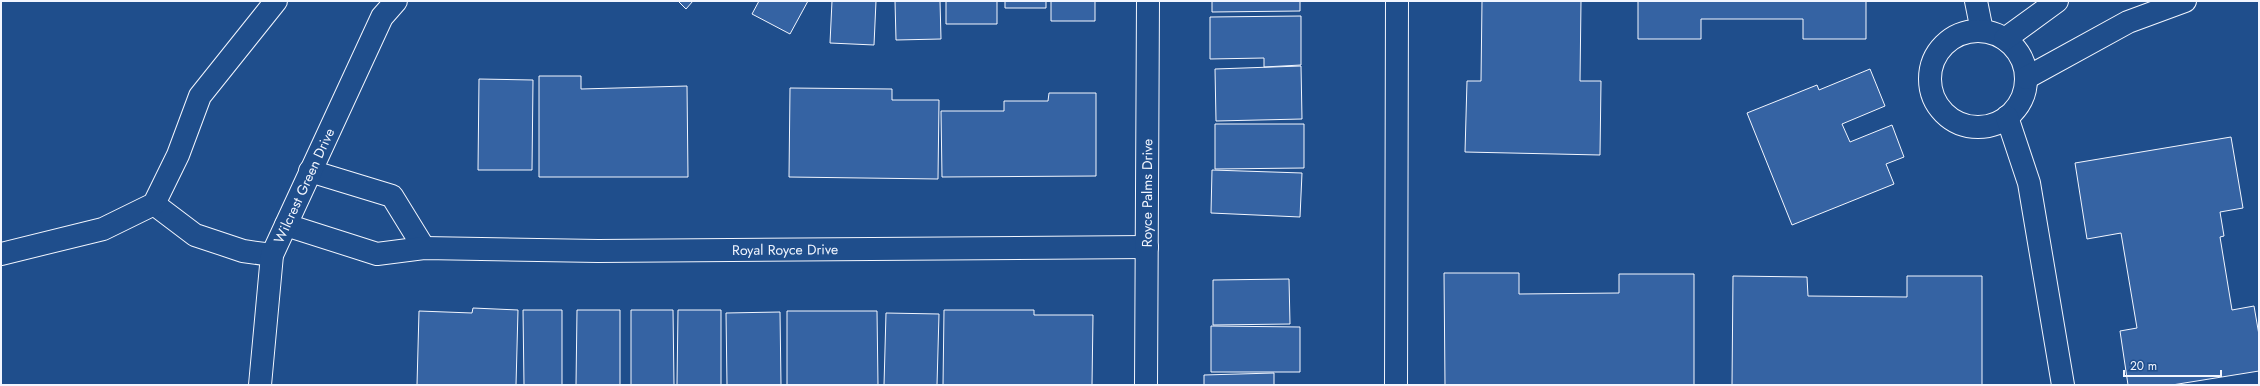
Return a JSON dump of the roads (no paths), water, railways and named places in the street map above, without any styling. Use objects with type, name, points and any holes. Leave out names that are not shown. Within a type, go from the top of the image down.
[{"type":"street","points":[[1,254],[103,229],[154,204],[178,155],[200,96],[276,1]]},
{"type":"street","name":"Wilcrest Green Drive","points":[[260,385],[272,255],[382,17],[396,1]]},
{"type":"street","name":"Royce Palms Drive","points":[[1146,385],[1148,1]]},
{"type":"street","points":[[1396,385],[1397,1]]},
{"type":"street","points":[[1976,1],[1982,31]]},
{"type":"street","points":[[2005,39],[2057,1]]},
{"type":"street","points":[[2026,78],[2128,22],[2185,1]]},
{"type":"street","points":[[1982,31],[1992,32],[2005,39],[2017,49],[2024,63],[2026,78],[2024,93],[2018,106],[2007,117],[1994,125],[1979,127],[1964,125],[1950,117],[1938,105],[1932,90],[1930,73],[1936,57],[1945,44],[1959,35],[1982,31]]},
{"type":"street","points":[[2007,117],[2029,183],[2063,385]]},
{"type":"street","points":[[310,171],[392,196],[424,248]]},
{"type":"street","points":[[154,204],[195,235],[243,251],[272,255]]},
{"type":"street","name":"Royal Royce Drive","points":[[286,225],[377,254],[424,248],[598,251],[1147,247]]}]
